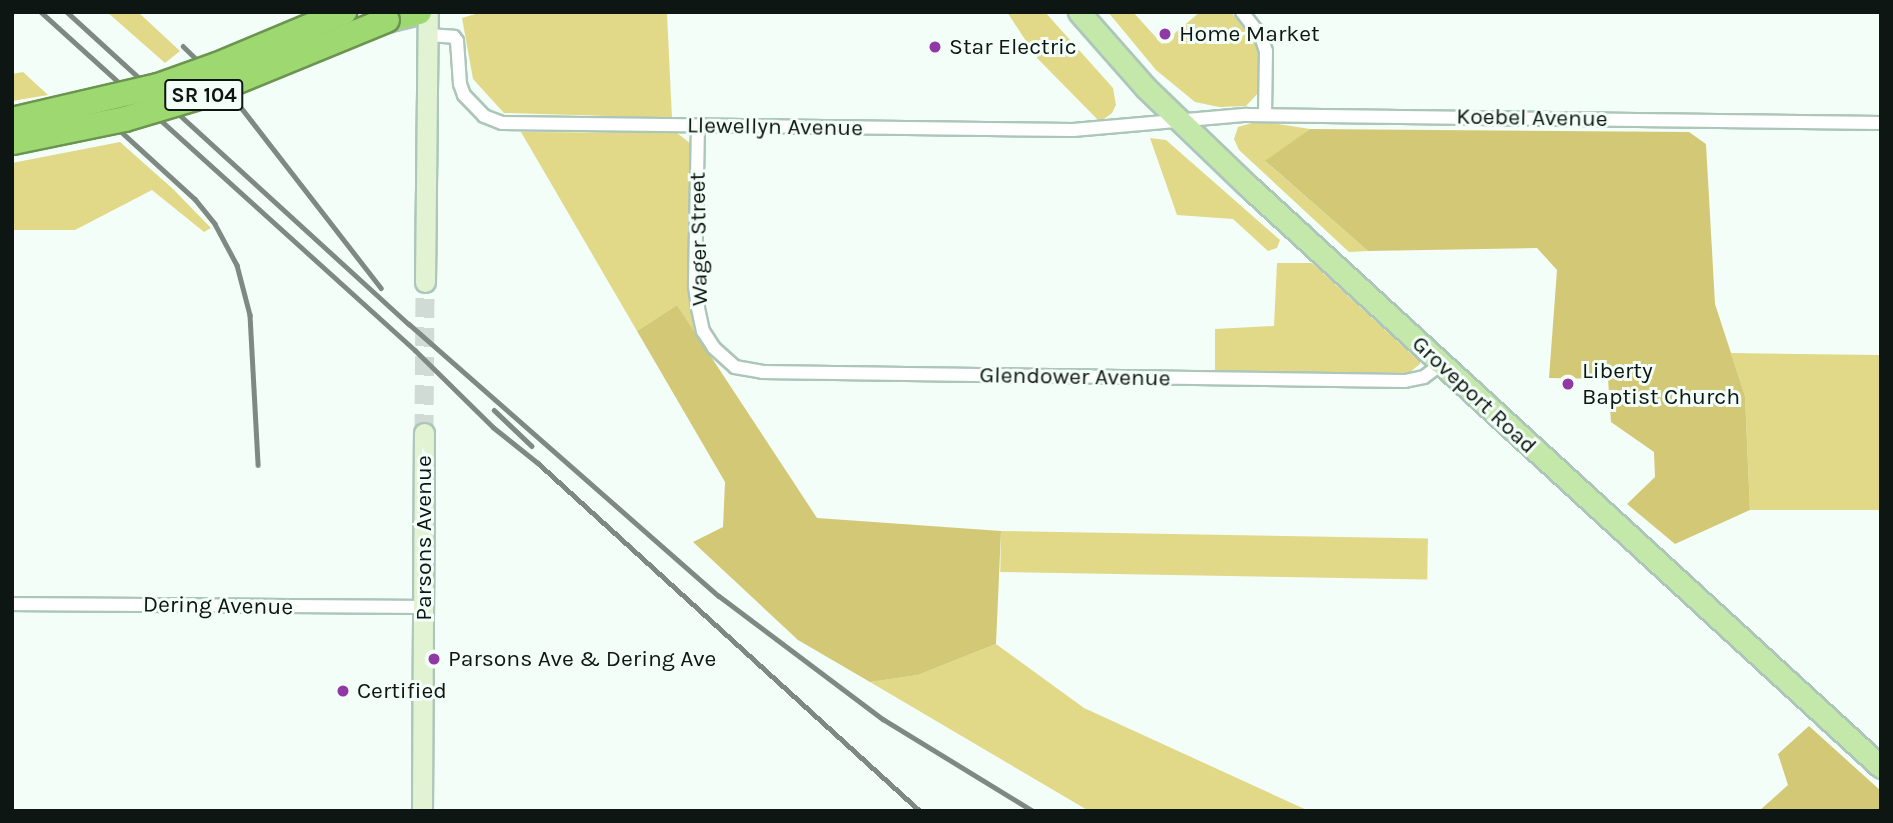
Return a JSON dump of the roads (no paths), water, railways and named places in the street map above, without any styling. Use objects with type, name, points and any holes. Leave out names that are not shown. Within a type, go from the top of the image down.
[{"type":"highway","points":[[297,32],[330,12]]},
{"type":"highway","name":"SR 104","points":[[13,134],[158,86],[344,12]]},
{"type":"highway","points":[[396,16],[419,12]]},
{"type":"highway","name":"SR 104","points":[[13,134],[125,119],[199,97],[396,16]]},
{"type":"main road","name":"Groveport Road","points":[[1079,12],[1103,43],[1440,365],[1881,767]]},
{"type":"street","points":[[425,282],[428,12]]},
{"type":"street","points":[[1242,12],[1261,36],[1266,51],[1265,115]]},
{"type":"street","name":"Llewellyn Avenue","points":[[428,36],[454,37],[457,41],[460,84],[464,95],[484,117],[502,123],[1073,130],[1184,122]]},
{"type":"street","name":"Koebel Avenue","points":[[1184,122],[1265,115],[1881,123]]},
{"type":"street","name":"Wager Street","points":[[698,126],[695,286],[703,331],[714,348]]},
{"type":"street","name":"Glendower Avenue","points":[[714,348],[734,367],[762,372],[1405,381],[1424,377],[1440,365]]},
{"type":"street","name":"Parsons Avenue","points":[[422,811],[424,433]]},
{"type":"street","name":"Dering Avenue","points":[[12,604],[424,607]]},
{"type":"tunnel","points":[[424,433],[425,282]]},
{"type":"railway","points":[[41,12],[415,350],[493,427],[538,463],[920,811]]},
{"type":"railway","points":[[67,12],[409,324],[719,596],[883,719],[1033,811]]},
{"type":"railway","points":[[183,46],[226,88],[381,288]]},
{"type":"railway","points":[[115,126],[195,199],[215,224],[237,265],[250,315],[258,465]]},
{"type":"railway","points":[[494,410],[532,446]]},
{"type":"place","name":"Home Market","points":[[1165,34]]},
{"type":"place","name":"Star Electric","points":[[935,47]]},
{"type":"place","name":"Liberty Baptist Church","points":[[1568,384]]},
{"type":"place","name":"Parsons Ave & Dering Ave","points":[[434,659]]},
{"type":"place","name":"Certified","points":[[343,691]]}]
